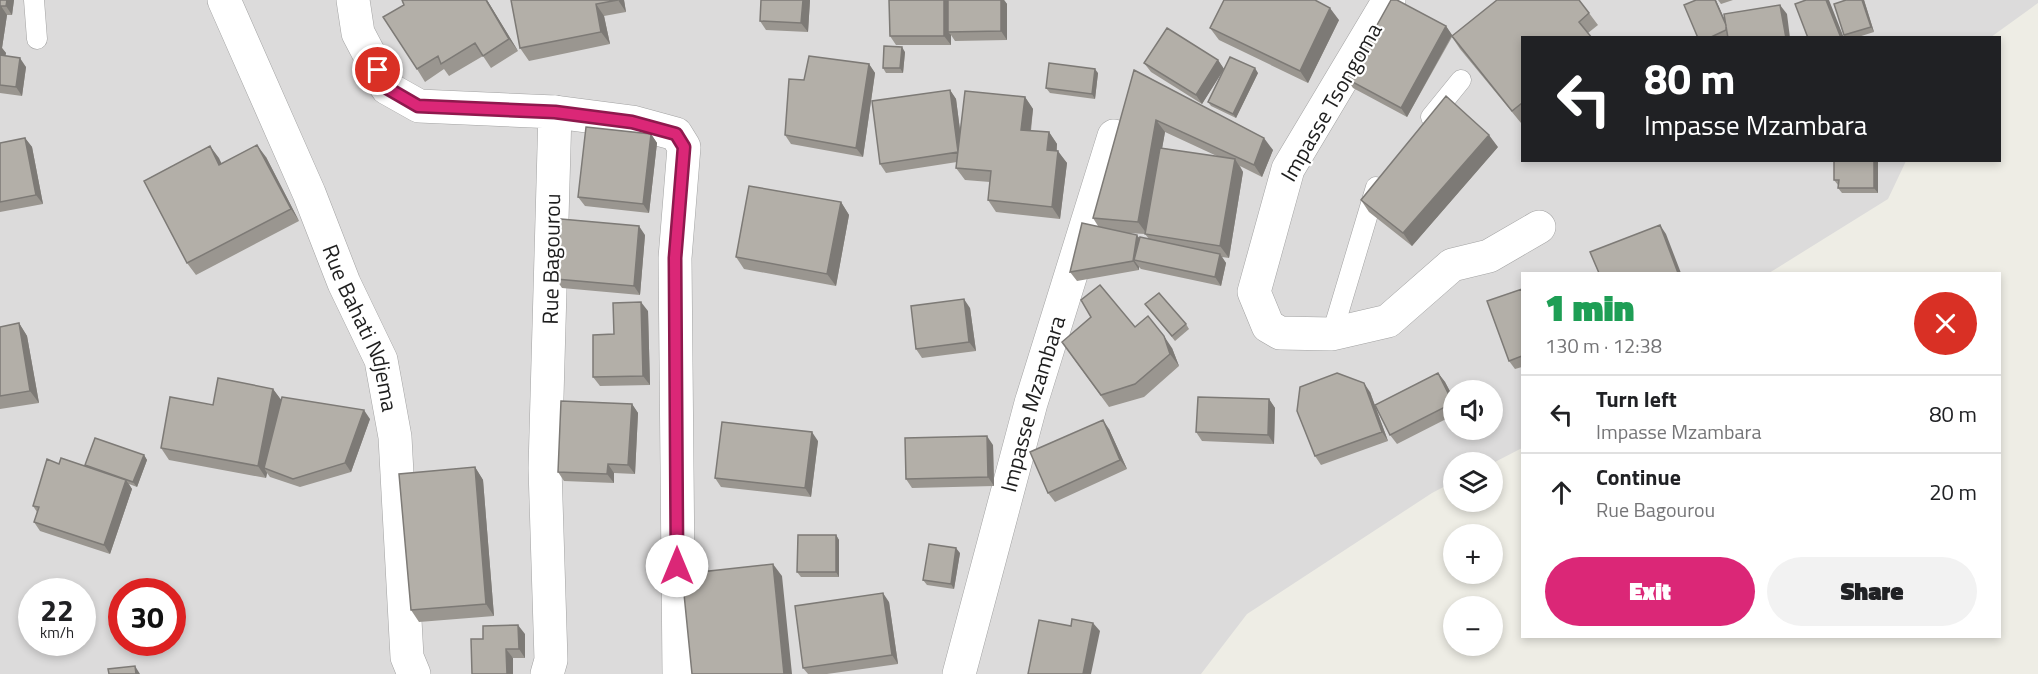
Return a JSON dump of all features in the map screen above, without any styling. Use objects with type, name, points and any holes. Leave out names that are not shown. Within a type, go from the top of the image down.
[{"type":"street","name":"Rue Bahati Ndjema","points":[[224,0],[309,193],[344,283],[381,360],[395,437],[407,657],[414,674]]},
{"type":"street","points":[[353,0],[358,33],[387,88],[418,106],[555,112],[632,122],[676,134],[684,147],[675,258],[679,674]]},
{"type":"street","name":"Impasse Tsongoma","points":[[1389,0],[1288,169],[1254,292],[1268,326],[1280,333],[1332,334],[1388,321],[1452,265],[1489,256],[1539,227]]},
{"type":"street","name":"Rue Bagourou","points":[[547,674],[551,660],[546,468],[555,112]]},
{"type":"street","name":"Impasse Mzambara","points":[[959,674],[1031,403],[1114,136]]},
{"type":"lane","points":[[34,0],[37,39]]},
{"type":"lane","points":[[1416,134],[1461,80]]},
{"type":"lane","points":[[1332,334],[1377,183],[1388,168]]},
{"type":"shaded area","points":[[0,0],[2038,0],[2038,3],[1992,36],[1521,36],[1521,162],[1906,162],[1888,199],[1771,272],[1521,272],[1521,449],[1503,458],[1503,452],[1443,452],[1443,487],[1247,614],[1201,674],[0,674]]},
{"type":"building","points":[[0,0],[7,0],[6,6],[1,6],[0,13]]},
{"type":"building","points":[[402,0],[486,0],[509,39],[483,56],[475,43],[441,64],[438,56],[417,69],[383,17],[404,5]]},
{"type":"building","points":[[511,0],[618,0],[596,4],[601,32],[520,48]]},
{"type":"building","points":[[761,0],[803,0],[801,23],[760,21]]},
{"type":"building","points":[[889,0],[944,0],[944,36],[890,36]]},
{"type":"building","points":[[948,0],[1001,0],[1001,31],[948,32]]},
{"type":"building","points":[[1224,0],[1315,0],[1330,8],[1300,71],[1210,28]]},
{"type":"building","points":[[1391,0],[1397,0],[1446,26],[1401,108],[1347,79]]},
{"type":"building","points":[[1497,0],[1579,0],[1589,13],[1579,22],[1590,36],[1521,36],[1521,104],[1512,111],[1452,36]]},
{"type":"building","points":[[1696,0],[1715,0],[1726,30],[1713,36],[1697,36],[1684,5]]},
{"type":"building","points":[[1806,0],[1826,0],[1840,36],[1807,36],[1795,4]]},
{"type":"building","points":[[1846,0],[1862,0],[1871,27],[1844,35],[1834,4]]},
{"type":"building","points":[[1780,5],[1786,36],[1728,36],[1724,14]]},
{"type":"building","points":[[1167,28],[1218,60],[1196,95],[1144,63]]},
{"type":"building","points":[[884,46],[902,47],[900,68],[883,68]]},
{"type":"building","points":[[0,55],[20,58],[16,87],[0,85]]},
{"type":"building","points":[[809,56],[869,64],[856,148],[785,135],[789,79],[804,80]]},
{"type":"building","points":[[1230,57],[1255,68],[1233,114],[1208,102]]},
{"type":"building","points":[[1049,63],[1095,69],[1092,94],[1046,88]]},
{"type":"building","points":[[1134,70],[1264,138],[1254,165],[1156,120],[1138,222],[1093,218]]},
{"type":"building","points":[[950,90],[958,152],[880,164],[872,101]]},
{"type":"building","points":[[965,91],[1025,97],[1021,130],[1049,132],[1047,150],[1058,151],[1052,207],[988,200],[991,171],[956,168]]},
{"type":"building","points":[[1446,96],[1489,135],[1403,233],[1361,200]]},
{"type":"building","points":[[586,127],[651,134],[643,204],[578,197]]},
{"type":"building","points":[[25,138],[36,195],[0,202],[0,143]]},
{"type":"building","points":[[257,145],[291,209],[187,263],[144,181],[210,146],[219,165]]},
{"type":"building","points":[[1160,148],[1235,159],[1220,246],[1145,234]]},
{"type":"building","points":[[1834,162],[1874,162],[1874,188],[1838,188],[1839,180],[1834,180]]},
{"type":"building","points":[[749,186],[841,202],[827,274],[736,257]]},
{"type":"building","points":[[561,219],[639,226],[634,286],[556,279]]},
{"type":"building","points":[[1082,223],[1137,235],[1133,261],[1070,272]]},
{"type":"building","points":[[1660,225],[1678,272],[1599,272],[1590,252]]},
{"type":"building","points":[[1140,237],[1220,254],[1215,277],[1134,260]]},
{"type":"building","points":[[1100,285],[1135,327],[1148,316],[1164,336],[1170,354],[1135,384],[1101,395],[1062,342],[1091,317],[1081,300]]},
{"type":"building","points":[[1521,289],[1521,356],[1509,361],[1487,301]]},
{"type":"building","points":[[1159,293],[1186,324],[1172,336],[1145,304]]},
{"type":"building","points":[[964,299],[969,342],[916,349],[911,306]]},
{"type":"building","points":[[641,302],[643,376],[593,377],[593,335],[614,334],[613,303]]},
{"type":"building","points":[[19,323],[30,391],[0,396],[0,327]]},
{"type":"building","points":[[1337,373],[1364,383],[1382,432],[1315,456],[1297,411],[1300,387]]},
{"type":"building","points":[[1438,373],[1443,383],[1443,408],[1390,435],[1375,405]]},
{"type":"building","points":[[218,378],[273,389],[258,466],[161,448],[170,397],[213,405]]},
{"type":"building","points":[[282,397],[364,410],[345,463],[293,479],[264,468]]},
{"type":"building","points":[[1198,397],[1269,399],[1268,435],[1196,432]]},
{"type":"building","points":[[561,401],[632,404],[628,465],[608,464],[607,474],[558,472]]},
{"type":"building","points":[[1103,420],[1120,460],[1048,493],[1030,452]]},
{"type":"building","points":[[722,422],[812,432],[805,488],[715,478]]},
{"type":"building","points":[[987,436],[988,477],[906,479],[905,438]]},
{"type":"building","points":[[95,438],[144,455],[133,482],[85,465]]},
{"type":"building","points":[[61,458],[126,480],[104,545],[34,522],[39,507],[33,506],[47,459],[59,464]]},
{"type":"building","points":[[475,467],[486,604],[411,610],[399,474]]},
{"type":"building","points":[[798,535],[836,535],[836,572],[797,572]]},
{"type":"building","points":[[929,544],[956,548],[951,584],[923,580]]},
{"type":"building","points":[[773,564],[784,674],[692,674],[682,574]]},
{"type":"building","points":[[883,593],[892,655],[803,668],[795,606]]},
{"type":"building","points":[[1072,619],[1093,623],[1083,674],[1028,674],[1039,620],[1071,626]]},
{"type":"building","points":[[518,625],[519,649],[506,649],[507,674],[472,674],[471,639],[483,639],[483,626]]},
{"type":"building","points":[[135,666],[136,674],[109,674],[108,669]]},
{"type":"route","points":[[378,70],[387,88],[418,106],[555,112],[632,122],[676,134],[684,147],[675,258],[677,566]]}]
